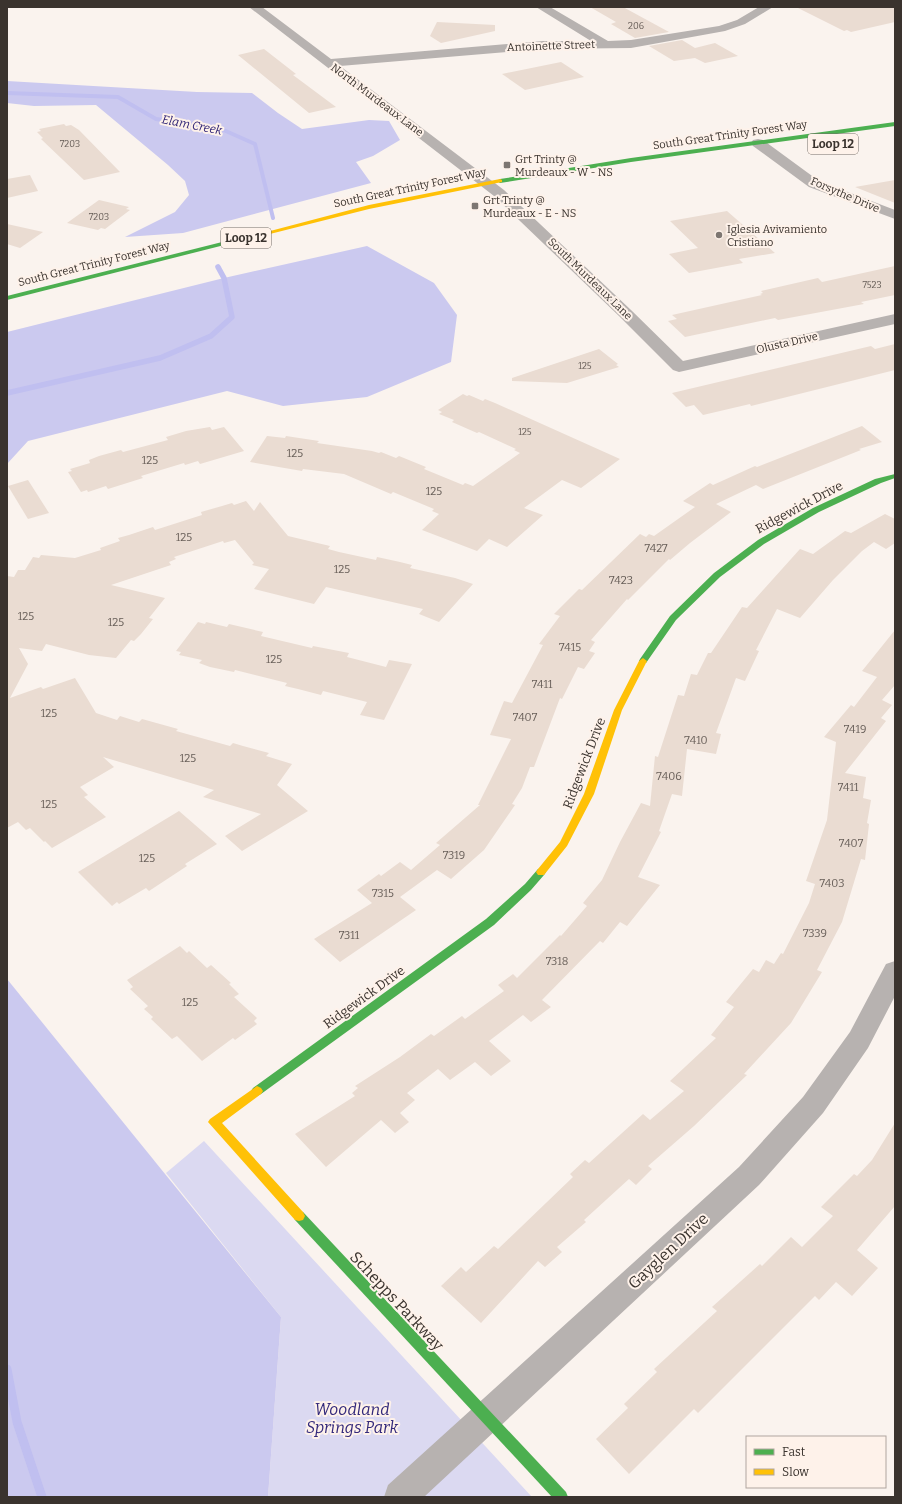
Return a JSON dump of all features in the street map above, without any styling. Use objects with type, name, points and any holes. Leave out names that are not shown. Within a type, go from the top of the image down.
[{"type":"street","name":"North Murdeaux Lane","points":[[256,7],[496,191]]},
{"type":"street","points":[[542,7],[606,44]]},
{"type":"street","name":"Antoinette Street","points":[[329,63],[542,45],[606,44],[652,41],[721,29],[741,22],[767,7]]},
{"type":"street","name":"South Great Trinity Forest Way","points":[[7,298],[369,207],[496,191],[584,168],[756,149],[895,124]]},
{"type":"street","name":"Forsythe Drive","points":[[756,149],[770,153],[814,184],[895,215]]},
{"type":"street","name":"South Great Trinity Forest Way","points":[[770,153],[785,151]]},
{"type":"street","name":"South Murdeaux Lane","points":[[496,191],[625,313],[679,367]]},
{"type":"street","name":"Olusta Drive","points":[[679,367],[895,319]]},
{"type":"street","name":"Ridgewick Drive","points":[[214,1122],[490,922],[528,887],[564,844],[588,794],[618,710],[638,669],[673,618],[717,575],[761,542],[816,510],[878,482],[895,476]]},
{"type":"street","name":"Gayglen Drive","points":[[400,1497],[749,1176],[813,1105],[859,1040],[895,971]]},
{"type":"street","name":"Schepps Parkway","points":[[214,1122],[338,1260],[561,1497]]},
{"type":"green space","name":"Woodland Springs Park","points":[[204,1141],[532,1497],[268,1497],[281,1317],[166,1173]]},
{"type":"shaded area","points":[[7,81],[197,92],[252,93],[302,129],[369,120],[389,121],[400,140],[373,156],[356,162],[371,183],[183,233],[125,237],[175,212],[189,195],[185,181],[96,105],[34,106],[7,103]]},
{"type":"shaded area","points":[[367,246],[434,283],[457,315],[451,362],[367,397],[283,406],[227,391],[28,441],[7,464],[7,332],[224,278]]},
{"type":"shaded area","points":[[7,979],[281,1317],[268,1497],[7,1497]]},
{"type":"building","points":[[590,7],[623,7],[669,32],[635,38],[611,24],[616,22]]},
{"type":"building","points":[[796,7],[895,7],[895,22],[851,32],[847,30],[844,31]]},
{"type":"building","points":[[437,22],[495,25],[495,31],[441,43],[430,36]]},
{"type":"building","points":[[682,40],[695,48],[715,43],[738,56],[705,63],[695,58],[674,61],[649,46]]},
{"type":"building","points":[[264,49],[296,74],[293,75],[336,107],[309,113],[238,55]]},
{"type":"building","points":[[561,62],[584,77],[525,90],[502,74]]},
{"type":"building","points":[[64,124],[66,126],[71,125],[79,130],[120,172],[84,180],[41,139],[43,138],[37,132],[41,131],[39,129]]},
{"type":"building","points":[[30,175],[38,191],[7,198],[7,179]]},
{"type":"building","points":[[895,180],[895,203],[855,187]]},
{"type":"building","points":[[99,200],[129,207],[126,209],[130,210],[105,229],[101,228],[98,230],[67,223]]},
{"type":"building","name":"Iglesia Avivamiento Cristiano","points":[[727,211],[775,253],[739,259],[743,263],[689,273],[669,254],[698,248],[670,221]]},
{"type":"building","points":[[7,224],[43,232],[20,248],[7,244]]},
{"type":"building","points":[[895,266],[895,295],[861,302],[864,304],[778,320],[775,318],[685,337],[668,321],[677,319],[672,315],[762,295],[760,294],[763,293],[761,291],[818,278],[822,282]]},
{"type":"building","points":[[895,344],[895,370],[751,406],[750,404],[703,415],[694,405],[686,407],[672,393],[871,346],[875,349]]},
{"type":"building","points":[[599,349],[618,364],[616,365],[619,367],[567,383],[512,381],[512,378]]},
{"type":"building","points":[[463,394],[483,401],[485,399],[495,403],[620,459],[581,488],[562,480],[524,508],[543,515],[507,547],[489,539],[477,551],[422,530],[439,514],[432,511],[434,509],[393,492],[391,494],[344,474],[303,469],[302,471],[250,462],[267,436],[285,438],[286,436],[319,441],[317,443],[379,453],[381,452],[396,458],[399,456],[426,467],[424,469],[463,485],[465,483],[473,486],[520,453],[514,450],[516,449],[479,432],[477,433],[452,422],[454,420],[439,414],[442,412],[438,410]]},
{"type":"building","points":[[862,426],[882,442],[859,449],[861,450],[763,489],[756,485],[716,504],[731,512],[670,560],[669,559],[628,600],[627,599],[591,640],[595,642],[589,651],[595,653],[584,669],[578,667],[562,699],[560,698],[534,767],[530,767],[522,788],[512,804],[515,805],[484,850],[451,879],[437,870],[400,897],[416,910],[340,962],[314,939],[372,903],[357,890],[379,874],[381,876],[400,862],[411,870],[440,845],[436,843],[480,805],[478,805],[511,739],[490,735],[504,701],[512,703],[543,645],[539,644],[560,616],[554,614],[579,589],[582,590],[640,534],[646,537],[649,534],[654,536],[695,507],[683,501],[710,483],[713,485],[755,466],[757,467]]},
{"type":"building","points":[[210,427],[212,430],[224,427],[244,451],[200,464],[198,461],[185,465],[184,463],[141,476],[143,478],[108,489],[106,486],[88,492],[87,490],[81,492],[68,472],[72,471],[70,469],[90,463],[89,460],[99,456],[121,450],[123,452],[168,440],[166,437],[186,431]]},
{"type":"building","points":[[28,480],[49,513],[28,519],[8,486]]},
{"type":"building","points":[[246,501],[254,511],[260,502],[288,536],[330,546],[328,549],[339,552],[376,560],[377,557],[412,565],[410,568],[455,578],[473,584],[439,622],[419,614],[423,609],[326,587],[314,604],[254,589],[269,569],[252,565],[254,563],[235,540],[224,543],[223,541],[174,557],[176,559],[169,562],[171,565],[111,585],[165,598],[149,618],[153,619],[141,634],[134,641],[131,640],[116,658],[89,655],[46,644],[42,651],[19,648],[28,664],[10,698],[41,687],[43,689],[75,678],[96,713],[117,720],[120,716],[139,722],[142,719],[178,729],[176,731],[230,746],[233,743],[269,753],[266,756],[292,764],[277,785],[308,811],[242,851],[225,836],[261,814],[203,797],[214,790],[103,757],[114,767],[80,787],[88,795],[84,797],[106,817],[52,848],[30,828],[26,830],[18,822],[7,828],[7,576],[14,577],[18,570],[25,570],[33,557],[39,558],[41,555],[75,558],[101,550],[100,548],[120,541],[118,538],[153,527],[155,530],[202,515],[201,512],[232,503],[234,505]]},
{"type":"building","points":[[885,514],[895,519],[895,543],[886,549],[874,542],[862,551],[833,580],[800,618],[777,609],[756,650],[759,651],[745,681],[736,678],[716,733],[721,734],[716,754],[687,749],[682,796],[672,794],[659,831],[661,832],[638,877],[660,885],[627,926],[620,922],[603,943],[600,941],[542,1000],[551,1007],[531,1022],[523,1015],[489,1041],[511,1061],[491,1076],[475,1062],[450,1080],[438,1069],[407,1093],[415,1100],[400,1113],[409,1122],[395,1133],[381,1120],[326,1167],[295,1134],[355,1096],[352,1093],[358,1088],[355,1086],[400,1057],[431,1034],[434,1036],[462,1016],[465,1019],[504,991],[498,985],[513,974],[517,978],[560,935],[561,936],[587,906],[583,903],[602,880],[641,803],[650,806],[655,756],[658,757],[678,695],[684,696],[691,674],[697,675],[708,653],[711,653],[742,607],[747,608],[800,549],[813,554],[845,531],[851,533]]},
{"type":"building","points":[[198,622],[205,624],[206,622],[227,627],[229,624],[263,632],[261,636],[312,648],[313,646],[349,653],[347,657],[386,667],[389,660],[412,664],[384,720],[360,715],[367,702],[323,691],[321,695],[285,686],[287,683],[235,670],[234,672],[210,667],[199,663],[202,660],[179,655],[181,652],[176,651]]},
{"type":"building","points":[[895,630],[895,685],[882,700],[892,705],[881,718],[886,721],[845,773],[866,777],[863,798],[871,800],[867,823],[869,824],[865,860],[861,859],[842,922],[817,970],[822,972],[791,1023],[744,1074],[747,1075],[694,1126],[648,1166],[652,1169],[636,1185],[629,1179],[584,1220],[586,1222],[557,1247],[562,1252],[545,1267],[538,1261],[481,1323],[441,1286],[461,1267],[466,1272],[494,1246],[498,1249],[573,1177],[570,1174],[585,1160],[589,1163],[643,1114],[650,1120],[684,1091],[670,1081],[716,1038],[711,1035],[734,1007],[726,1002],[753,969],[759,972],[766,960],[774,964],[781,953],[783,954],[809,903],[815,884],[806,881],[827,820],[836,742],[824,737],[851,705],[854,707],[877,677],[862,671]]},
{"type":"building","points":[[179,811],[217,844],[185,864],[187,866],[149,891],[146,888],[119,904],[117,902],[112,906],[78,872]]},
{"type":"building","points":[[180,946],[187,953],[189,951],[207,968],[211,965],[231,983],[229,984],[239,994],[234,997],[257,1018],[254,1021],[257,1024],[235,1040],[233,1038],[202,1061],[177,1036],[172,1039],[151,1019],[153,1017],[144,1009],[148,1006],[130,989],[133,987],[127,980]]},
{"type":"building","points":[[895,1123],[895,1206],[857,1250],[878,1268],[852,1296],[836,1282],[819,1300],[815,1296],[698,1413],[694,1409],[629,1474],[596,1439],[628,1408],[624,1404],[657,1372],[654,1369],[717,1311],[712,1307],[760,1264],[762,1266],[791,1237],[802,1247],[833,1216],[821,1207],[854,1174],[857,1176],[872,1160]]},
{"type":"waterway","name":"Elam Creek","points":[[7,93],[118,97],[156,119],[219,128],[255,144],[273,218]]},
{"type":"waterway","name":"Elam Creek","points":[[7,393],[160,358],[211,336],[232,317],[224,278],[218,267]]},
{"type":"waterway","name":"Elam Creek","points":[[7,1369],[17,1422],[42,1497]]},
{"type":"traffic: fast","points":[[500,181],[631,160],[895,124]]},
{"type":"traffic: fast","points":[[7,298],[258,235]]},
{"type":"traffic: fast","points":[[643,661],[673,618],[717,575],[761,542],[816,510],[878,481],[895,476]]},
{"type":"traffic: fast","points":[[257,1091],[490,922],[528,887],[541,872]]},
{"type":"traffic: fast","points":[[299,1216],[561,1497]]},
{"type":"traffic: slow","points":[[258,235],[369,207],[500,181]]},
{"type":"traffic: slow","points":[[541,872],[564,844],[589,794],[618,710],[643,661]]},
{"type":"traffic: slow","points":[[257,1091],[214,1122],[299,1216]]},
{"type":"place","name":"Grt Trinty @ Murdeaux - W - NS","points":[[507,165]]},
{"type":"place","name":"Grt Trinty @ Murdeaux - E - NS","points":[[475,206]]},
{"type":"place","name":"Iglesia Avivamiento Cristiano","points":[[719,235]]}]
